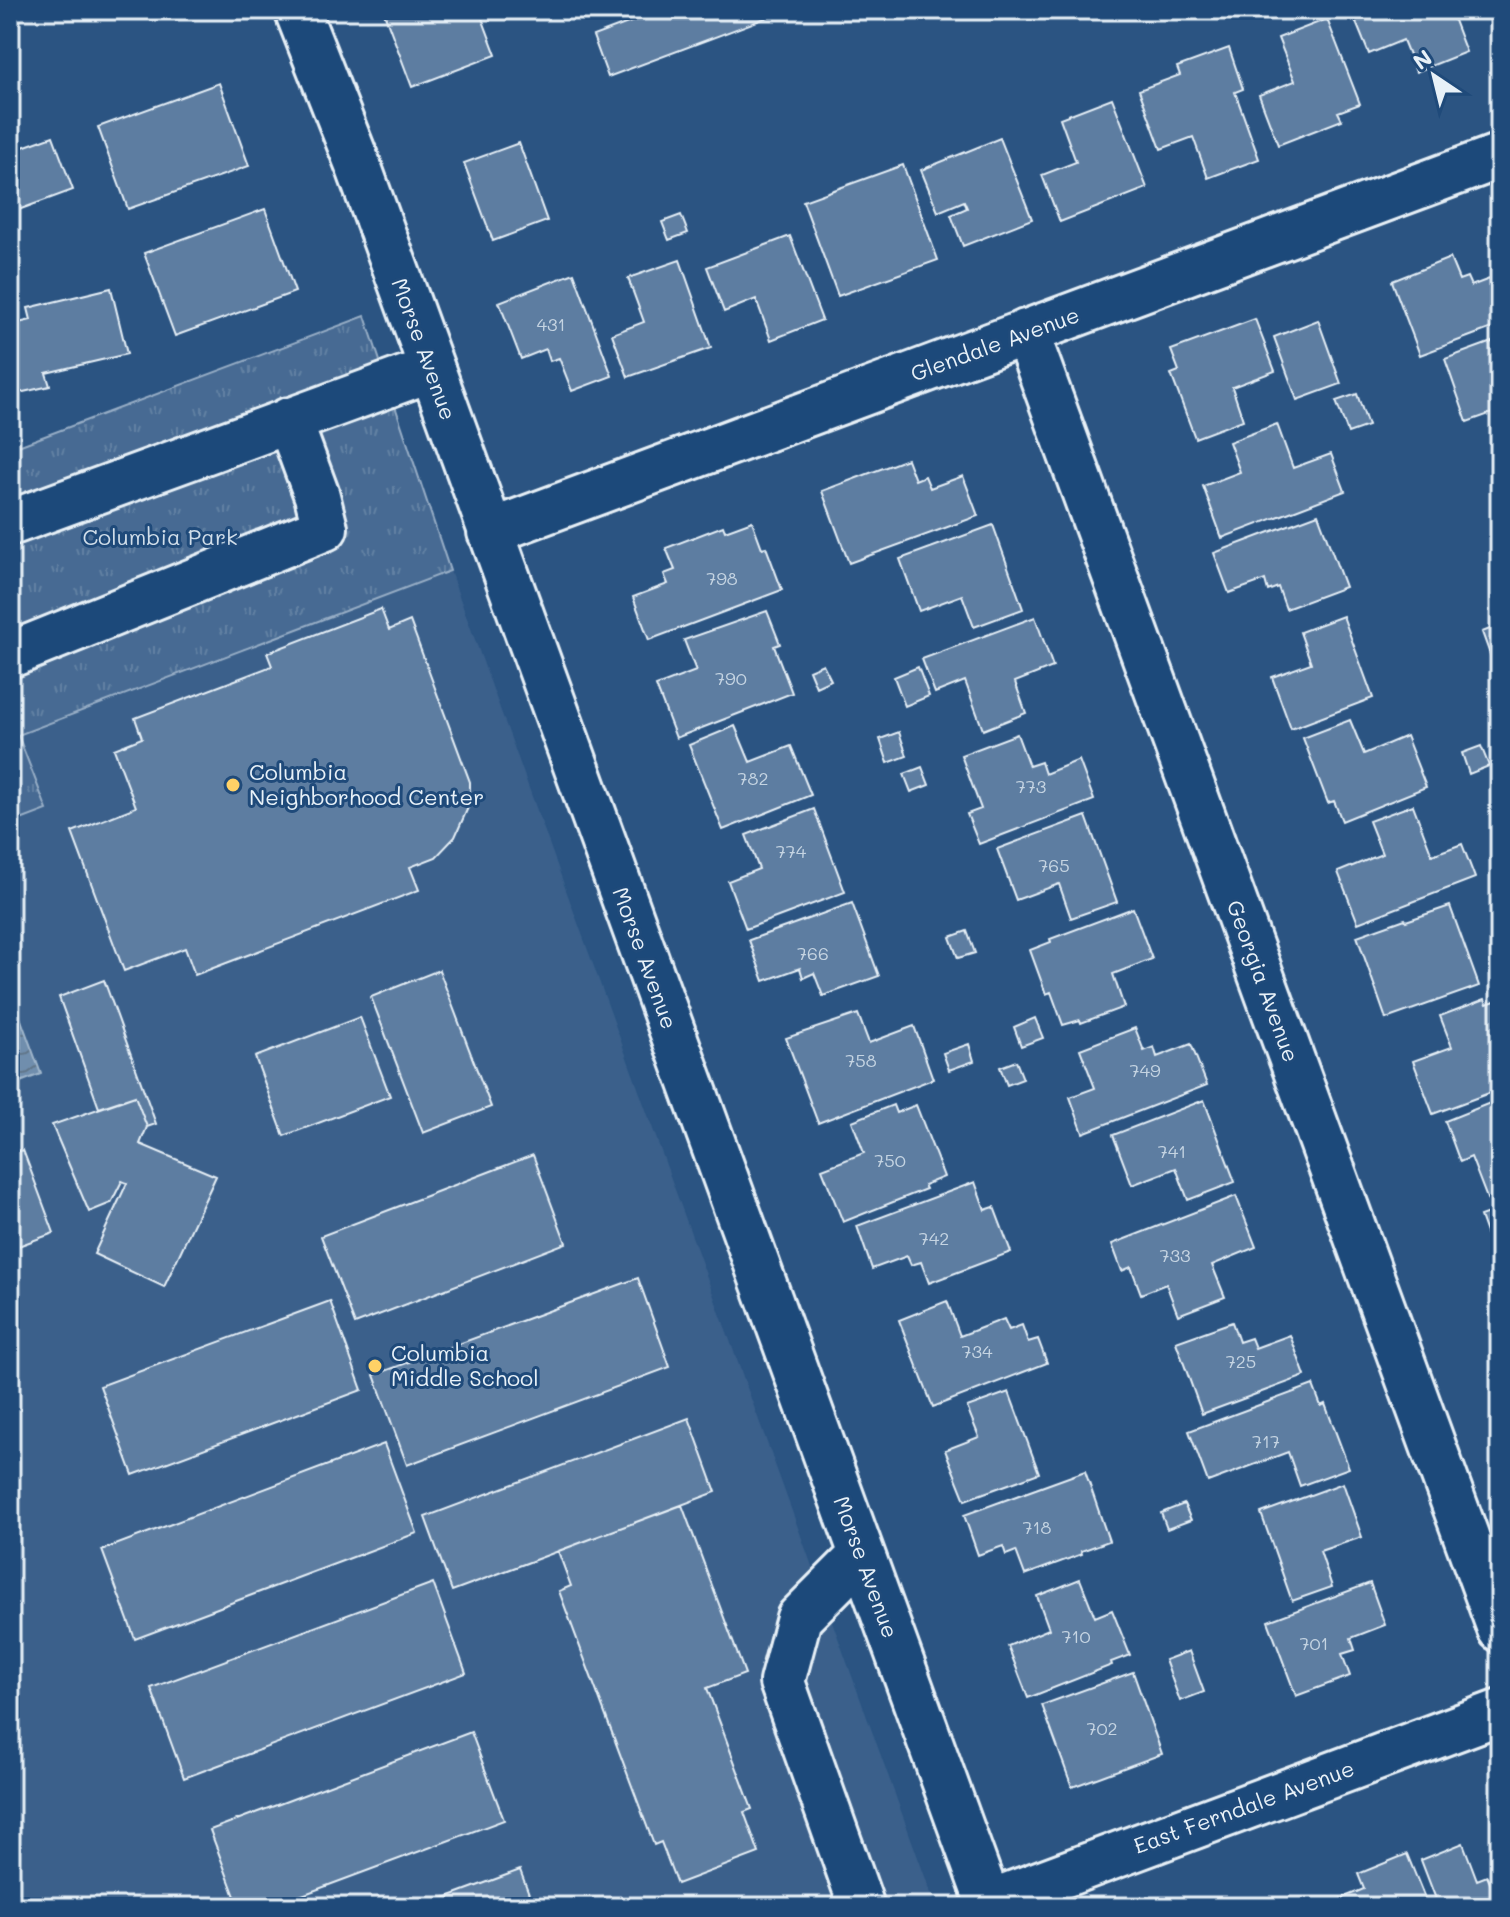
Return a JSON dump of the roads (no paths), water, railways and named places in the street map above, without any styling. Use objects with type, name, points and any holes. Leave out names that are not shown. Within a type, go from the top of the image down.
[{"type":"street","name":"Morse Avenue","points":[[297,10],[358,165],[989,1905]]},
{"type":"street","name":"Glendale Avenue","points":[[490,532],[1500,156]]},
{"type":"street","name":"Georgia Avenue","points":[[1026,332],[1500,1629]]},
{"type":"street","points":[[10,523],[431,369]]},
{"type":"street","points":[[10,655],[325,528],[317,496],[289,420]]},
{"type":"street","points":[[862,1555],[799,1618],[782,1682],[862,1907]]},
{"type":"street","name":"East Ferndale Avenue","points":[[989,1905],[1500,1712]]},
{"type":"water","points":[[10,990],[41,1074],[10,1086]]},
{"type":"place","name":"Columbia Neighborhood Center","points":[[233,785]]},
{"type":"place","name":"Columbia Middle School","points":[[375,1366]]},
{"type":"park label","name":"Columbia Park","points":[[160,537]]}]
